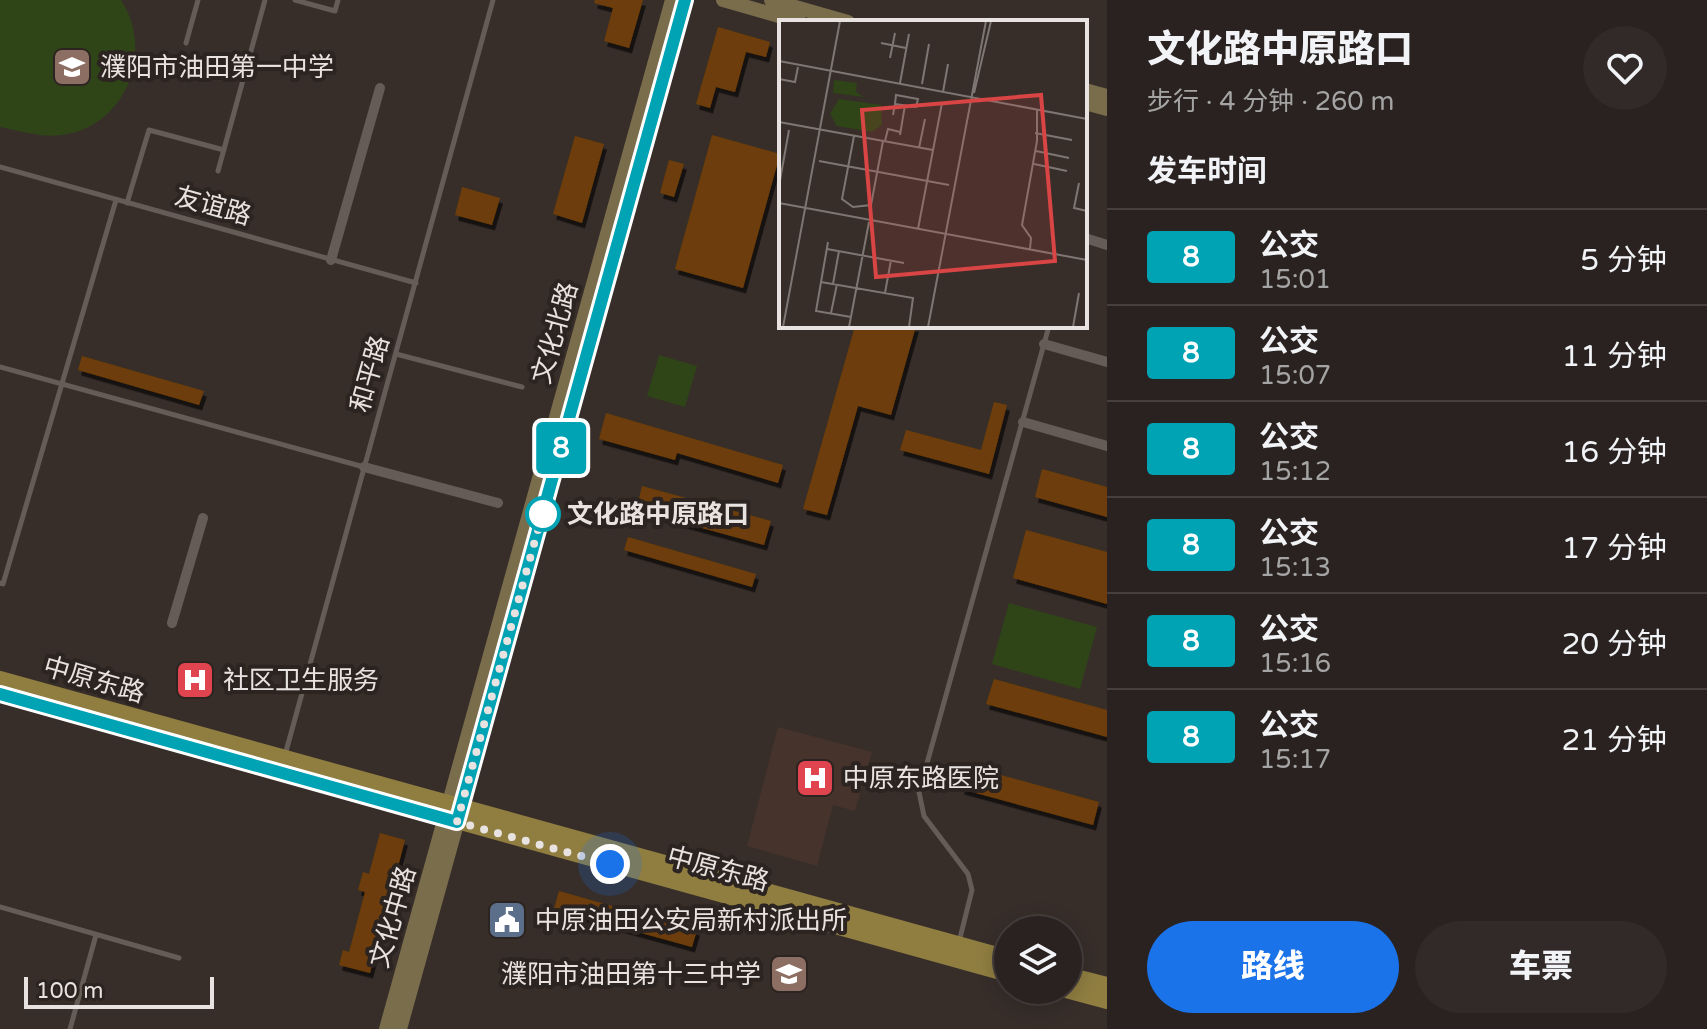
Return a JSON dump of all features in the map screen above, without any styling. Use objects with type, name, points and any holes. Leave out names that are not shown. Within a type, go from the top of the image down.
[{"type":"main road","name":"中原东路","points":[[0,679],[284,758],[453,813],[994,970]]},
{"type":"main road","name":"中原东路","points":[[0,694],[994,954]]},
{"type":"main road","points":[[1082,979],[1107,985]]},
{"type":"main road","points":[[1082,994],[1107,1001]]},
{"type":"street","name":"文化北路","points":[[453,813],[672,0]]},
{"type":"street","name":"文化北路","points":[[453,813],[686,0]]},
{"type":"street","points":[[723,0],[793,20]]},
{"type":"street","points":[[771,0],[841,20]]},
{"type":"street","points":[[331,260],[380,88]]},
{"type":"street","points":[[1087,91],[1107,96]]},
{"type":"street","points":[[1087,104],[1107,109]]},
{"type":"street","points":[[1087,239],[1107,245]]},
{"type":"street","points":[[1044,344],[1107,362]]},
{"type":"street","points":[[1023,422],[1107,446]]},
{"type":"street","points":[[364,467],[498,503]]},
{"type":"street","points":[[172,623],[203,518]]},
{"type":"street","name":"文化中路","points":[[386,1029],[453,813]]},
{"type":"street","name":"文化中路","points":[[400,1029],[453,813]]},
{"type":"lane","points":[[186,43],[198,0]]},
{"type":"lane","points":[[218,171],[265,0]]},
{"type":"lane","points":[[295,0],[335,11],[338,0]]},
{"type":"lane","name":"和平路","points":[[284,758],[493,0]]},
{"type":"lane","points":[[127,203],[149,130],[224,150]]},
{"type":"lane","name":"友谊路","points":[[0,167],[416,283]]},
{"type":"lane","points":[[0,583],[3,584],[116,200]]},
{"type":"lane","points":[[958,944],[972,890],[962,865],[924,816],[919,792],[1048,328]]},
{"type":"lane","points":[[396,354],[522,387]]},
{"type":"lane","points":[[0,367],[364,467]]},
{"type":"lane","points":[[0,907],[179,958]]},
{"type":"lane","points":[[70,1029],[96,935]]},
{"type":"shaded area","name":"中原东路医院","points":[[778,727],[872,752],[855,811],[833,805],[817,866],[747,846]]},
{"type":"green space","name":"濮阳市油田第一中学","points":[[0,0],[121,0],[131,20],[135,42],[134,63],[128,84],[118,102],[103,117],[84,129],[62,135],[38,135],[0,127]]},
{"type":"green space","points":[[659,355],[697,366],[685,407],[647,396]]},
{"type":"green space","points":[[1009,603],[1097,627],[1080,689],[992,664]]},
{"type":"building","points":[[595,0],[643,0],[629,48],[604,41],[613,8],[594,3]]},
{"type":"building","points":[[718,27],[770,42],[766,57],[746,52],[735,92],[716,87],[710,108],[696,104]]},
{"type":"building","points":[[712,135],[779,154],[743,288],[675,269]]},
{"type":"building","points":[[575,136],[604,144],[582,223],[553,214]]},
{"type":"building","points":[[669,160],[684,164],[674,197],[660,193]]},
{"type":"building","points":[[462,187],[500,198],[492,225],[455,215]]},
{"type":"building","points":[[854,328],[915,328],[891,415],[858,406],[827,515],[803,509]]},
{"type":"building","points":[[82,356],[204,391],[199,405],[78,370]]},
{"type":"building","points":[[994,402],[1007,405],[989,474],[900,450],[906,430],[981,450]]},
{"type":"building","points":[[606,413],[783,465],[778,483],[677,453],[675,460],[599,439]]},
{"type":"building","points":[[1042,469],[1107,487],[1107,517],[1035,497]]},
{"type":"building","points":[[642,486],[771,521],[764,545],[636,510]]},
{"type":"building","points":[[1026,530],[1107,552],[1107,604],[1013,578]]},
{"type":"building","points":[[628,537],[756,574],[752,587],[624,550]]},
{"type":"building","points":[[994,679],[1107,710],[1107,737],[986,704]]},
{"type":"building","points":[[968,766],[1099,802],[1093,825],[961,789]]},
{"type":"building","points":[[380,833],[405,840],[370,973],[339,965],[343,950],[349,952],[365,892],[358,890],[363,872],[369,874]]},
{"type":"building","points":[[559,891],[697,930],[692,947],[554,909]]},
{"type":"bus line","name":"8","points":[[0,694],[457,822],[685,0]]},
{"type":"place","name":"濮阳市油田第一中学","points":[[72,67]]},
{"type":"place","name":"文化路中原路口","points":[[543,514]]},
{"type":"place","name":"社区卫生服务","points":[[195,680]]},
{"type":"place","name":"中原东路医院","points":[[815,778]]},
{"type":"place","name":"中原油田公安局新村派出所","points":[[507,920]]},
{"type":"place","name":"濮阳市油田第十三中学","points":[[789,974]]},
{"type":"route","points":[[543,514],[544,508],[457,822],[610,864]]}]
